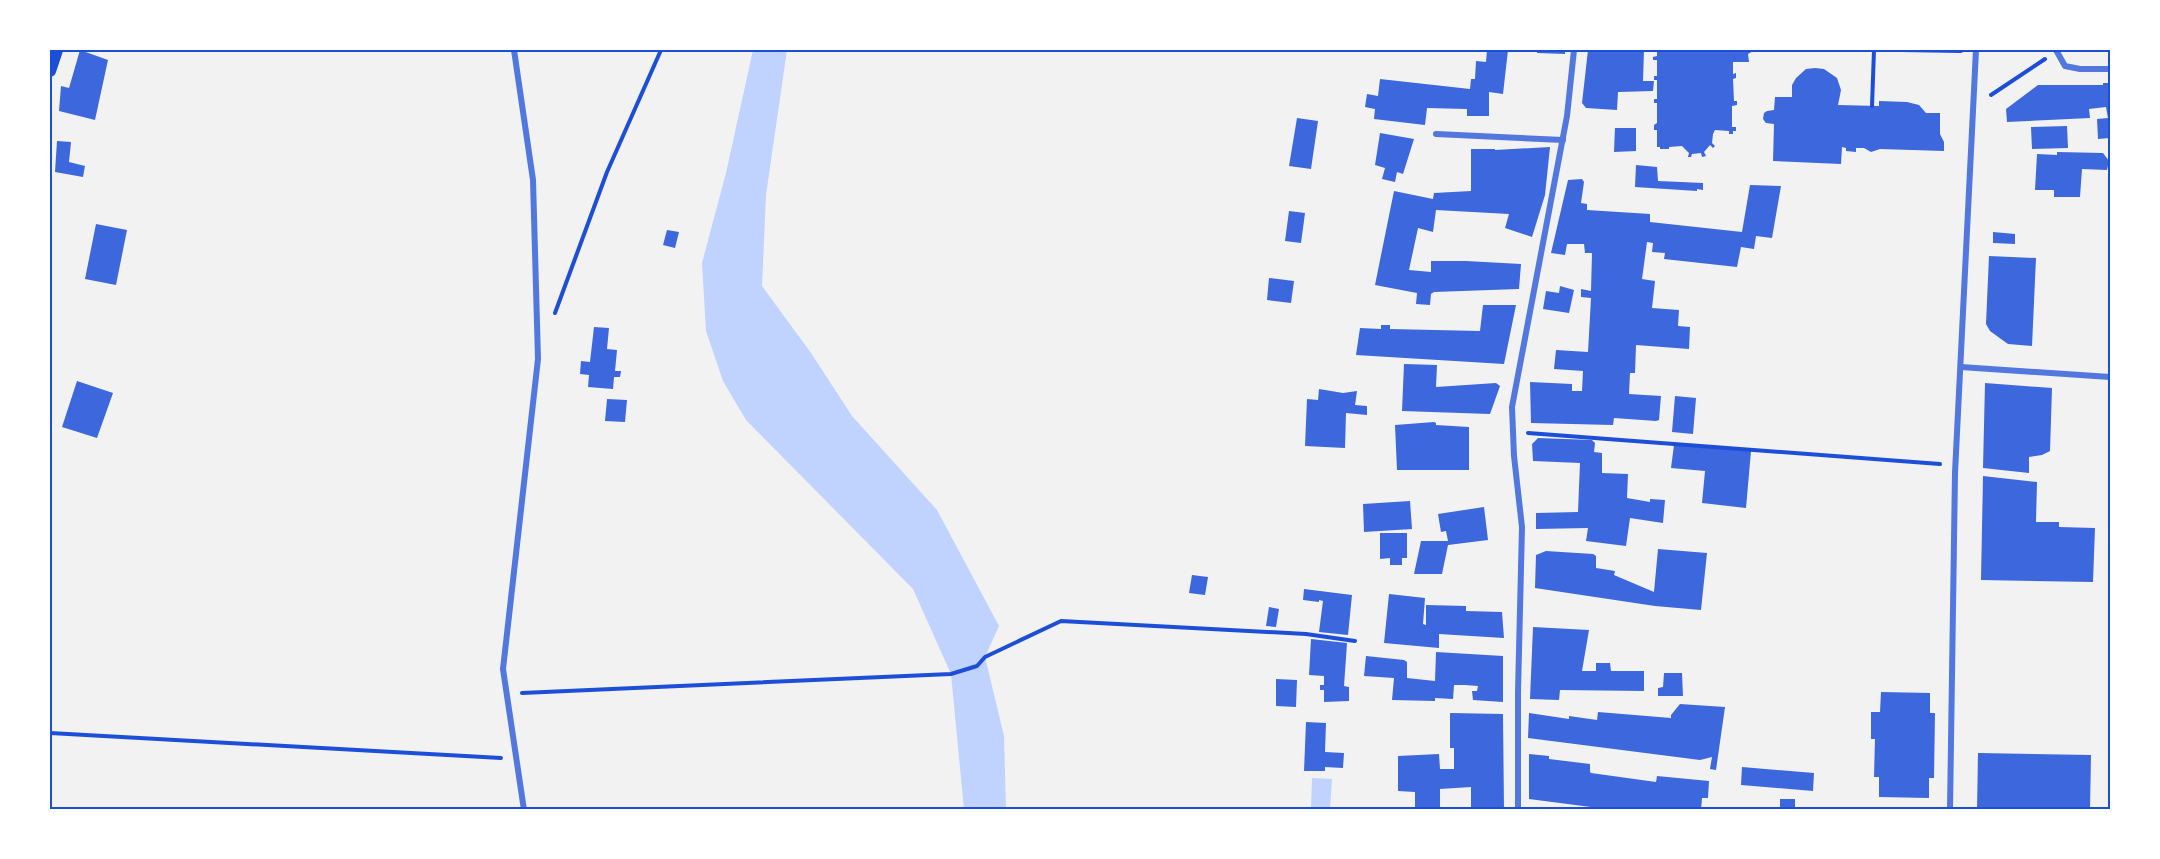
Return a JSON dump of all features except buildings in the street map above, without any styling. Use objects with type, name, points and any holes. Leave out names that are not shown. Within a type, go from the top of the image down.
[{"type":"main road","points":[[50,71],[57,50]]},
{"type":"street","points":[[514,50],[533,180],[538,359],[503,669],[524,810]]},
{"type":"street","points":[[1518,810],[1522,527],[1512,407],[1563,140],[1574,50]]},
{"type":"street","points":[[1950,810],[1956,465],[1976,50]]},
{"type":"street","points":[[2056,51],[2065,66],[2080,69],[2110,69]]},
{"type":"street","points":[[1436,134],[1563,140]]},
{"type":"street","points":[[1961,367],[2110,377]]},
{"type":"path","points":[[554,315],[607,172],[661,50]]},
{"type":"path","points":[[1872,106],[1874,50]]},
{"type":"path","points":[[1901,50],[1976,50]]},
{"type":"path","points":[[1974,106],[2056,51]]},
{"type":"path","points":[[1513,432],[1956,465]]},
{"type":"path","points":[[507,694],[951,674],[977,666],[985,657],[1061,621],[1306,634],[1355,640]]},
{"type":"path","points":[[50,733],[517,759]]},
{"type":"water","points":[[753,50],[787,50],[766,195],[762,286],[811,353],[852,416],[937,510],[999,626],[985,657],[1004,736],[1006,809],[964,809],[951,674],[913,589],[746,420],[723,381],[706,331],[702,263],[726,173]]},
{"type":"water","points":[[1312,778],[1332,779],[1330,809],[1311,809]]}]
